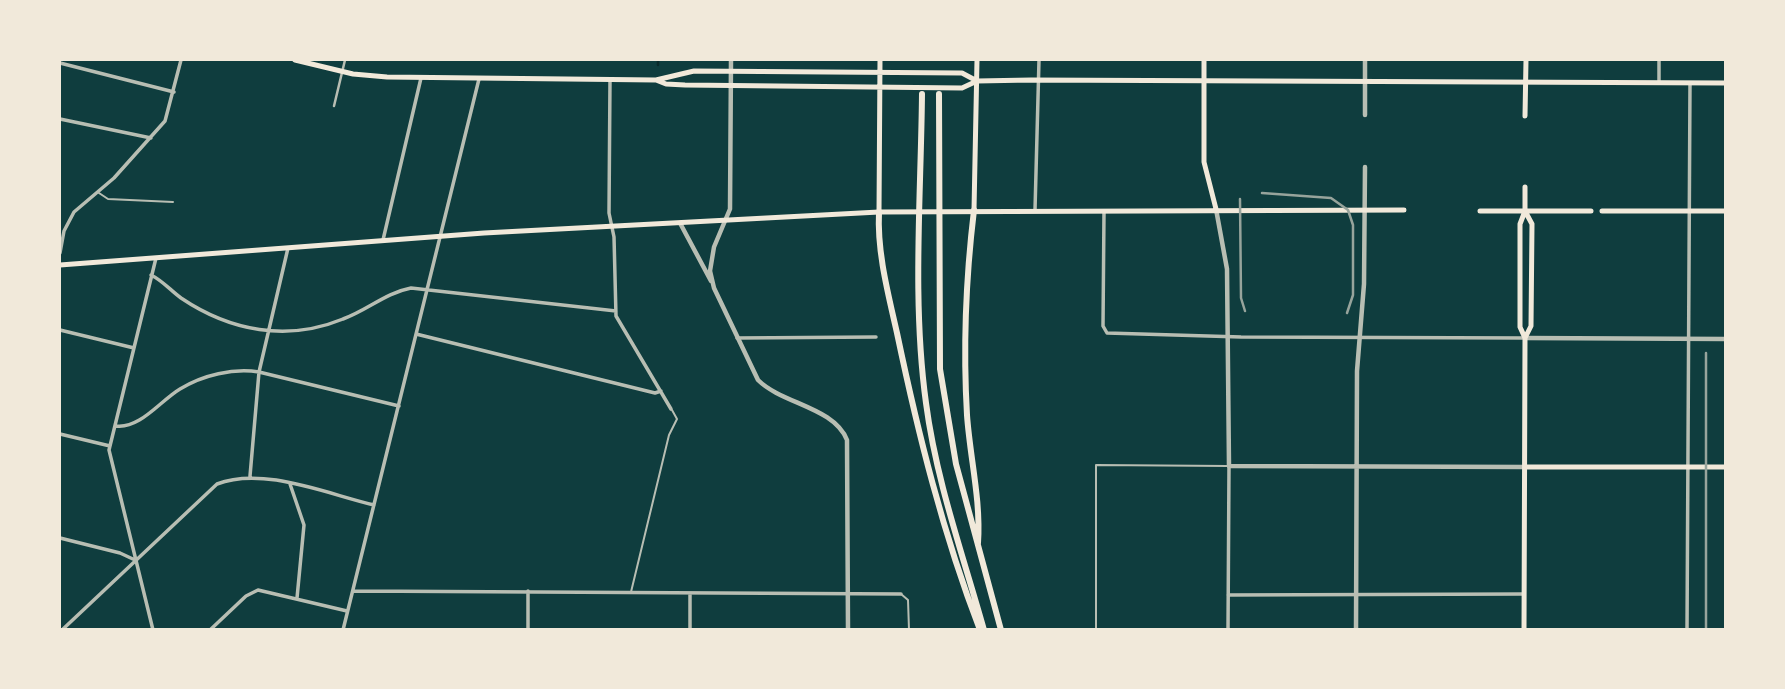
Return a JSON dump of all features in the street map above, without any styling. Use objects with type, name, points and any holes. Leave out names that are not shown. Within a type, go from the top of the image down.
[{"type":"highway","points":[[922,94],[919,325],[923,379],[939,471],[982,629]]},
{"type":"highway","points":[[939,94],[940,369],[950,437],[1001,629]]},
{"type":"highway","points":[[974,210],[966,372],[967,418],[980,514],[978,549]]},
{"type":"highway","points":[[879,212],[883,261],[911,400],[964,587],[982,629]]},
{"type":"main road","points":[[295,60],[362,75],[421,78],[656,80],[694,71],[731,71],[962,73],[977,81]]},
{"type":"main road","points":[[879,212],[880,60]]},
{"type":"main road","points":[[974,210],[977,60]]},
{"type":"main road","points":[[1204,60],[1204,162],[1216,209]]},
{"type":"main road","points":[[1525,116],[1526,60]]},
{"type":"main road","points":[[656,80],[667,84],[881,83],[962,88],[977,81],[1038,80],[1726,83]]},
{"type":"main road","points":[[1524,629],[1525,338],[1520,327],[1520,224],[1525,211],[1525,187]]},
{"type":"main road","points":[[60,265],[440,237],[891,211],[1404,210]]},
{"type":"main road","points":[[1480,211],[1591,211]]},
{"type":"main road","points":[[1525,211],[1530,218],[1532,236],[1531,326],[1525,338]]},
{"type":"main road","points":[[1602,211],[1726,211]]},
{"type":"main road","points":[[1525,467],[1723,467]]},
{"type":"street","points":[[60,253],[64,231],[74,212],[98,192],[165,121],[181,60]]},
{"type":"street","points":[[334,106],[345,60]]},
{"type":"street","points":[[712,282],[712,257],[731,206],[731,60]]},
{"type":"street","points":[[1035,210],[1038,60]]},
{"type":"street","points":[[1364,60],[1365,115]]},
{"type":"street","points":[[1659,60],[1659,83]]},
{"type":"street","points":[[60,63],[174,92]]},
{"type":"street","points":[[382,242],[421,78]]},
{"type":"street","points":[[343,629],[479,79]]},
{"type":"street","points":[[610,80],[609,213],[617,320],[671,409]]},
{"type":"street","points":[[1687,629],[1690,83]]},
{"type":"street","points":[[60,119],[151,138]]},
{"type":"street","points":[[1356,629],[1357,466],[1364,284],[1365,167]]},
{"type":"street","points":[[1216,209],[1227,269],[1228,629]]},
{"type":"street","points":[[1104,210],[1105,331],[1228,336],[1726,339]]},
{"type":"street","points":[[680,223],[705,275],[712,282],[753,373],[763,385],[837,424],[844,433],[849,458],[848,629]]},
{"type":"street","points":[[250,476],[259,372],[288,248]]},
{"type":"street","points":[[153,629],[109,454],[156,258]]},
{"type":"street","points":[[151,275],[207,314],[237,326],[269,331],[315,328],[352,316],[396,292],[411,288],[616,311]]},
{"type":"street","points":[[60,330],[134,348]]},
{"type":"street","points":[[416,334],[655,393],[661,391]]},
{"type":"street","points":[[737,338],[876,337]]},
{"type":"street","points":[[115,426],[131,425],[181,389],[201,380],[238,371],[259,372],[399,406]]},
{"type":"street","points":[[60,434],[110,446]]},
{"type":"street","points":[[1229,466],[1525,467]]},
{"type":"street","points":[[62,629],[217,484],[250,476],[374,505]]},
{"type":"street","points":[[290,484],[304,525],[297,598]]},
{"type":"street","points":[[60,538],[120,553],[135,560]]},
{"type":"street","points":[[210,629],[251,592],[264,590],[347,611]]},
{"type":"street","points":[[353,591],[901,594]]},
{"type":"street","points":[[528,591],[528,629]]},
{"type":"street","points":[[690,593],[690,629]]},
{"type":"street","points":[[1228,596],[1524,594]]},
{"type":"lane","points":[[98,192],[108,199],[173,202]]},
{"type":"lane","points":[[631,592],[669,435],[677,419],[671,409]]},
{"type":"lane","points":[[1096,629],[1096,465],[1229,466]]},
{"type":"lane","points":[[901,594],[908,600],[909,629]]},
{"type":"waterway","points":[[658,60],[658,65]]},
{"type":"railway","points":[[1262,193],[1331,198],[1348,210],[1353,225],[1353,295],[1347,313]]},
{"type":"railway","points":[[1240,199],[1241,298],[1245,311]]},
{"type":"railway","points":[[1706,353],[1706,630]]}]
